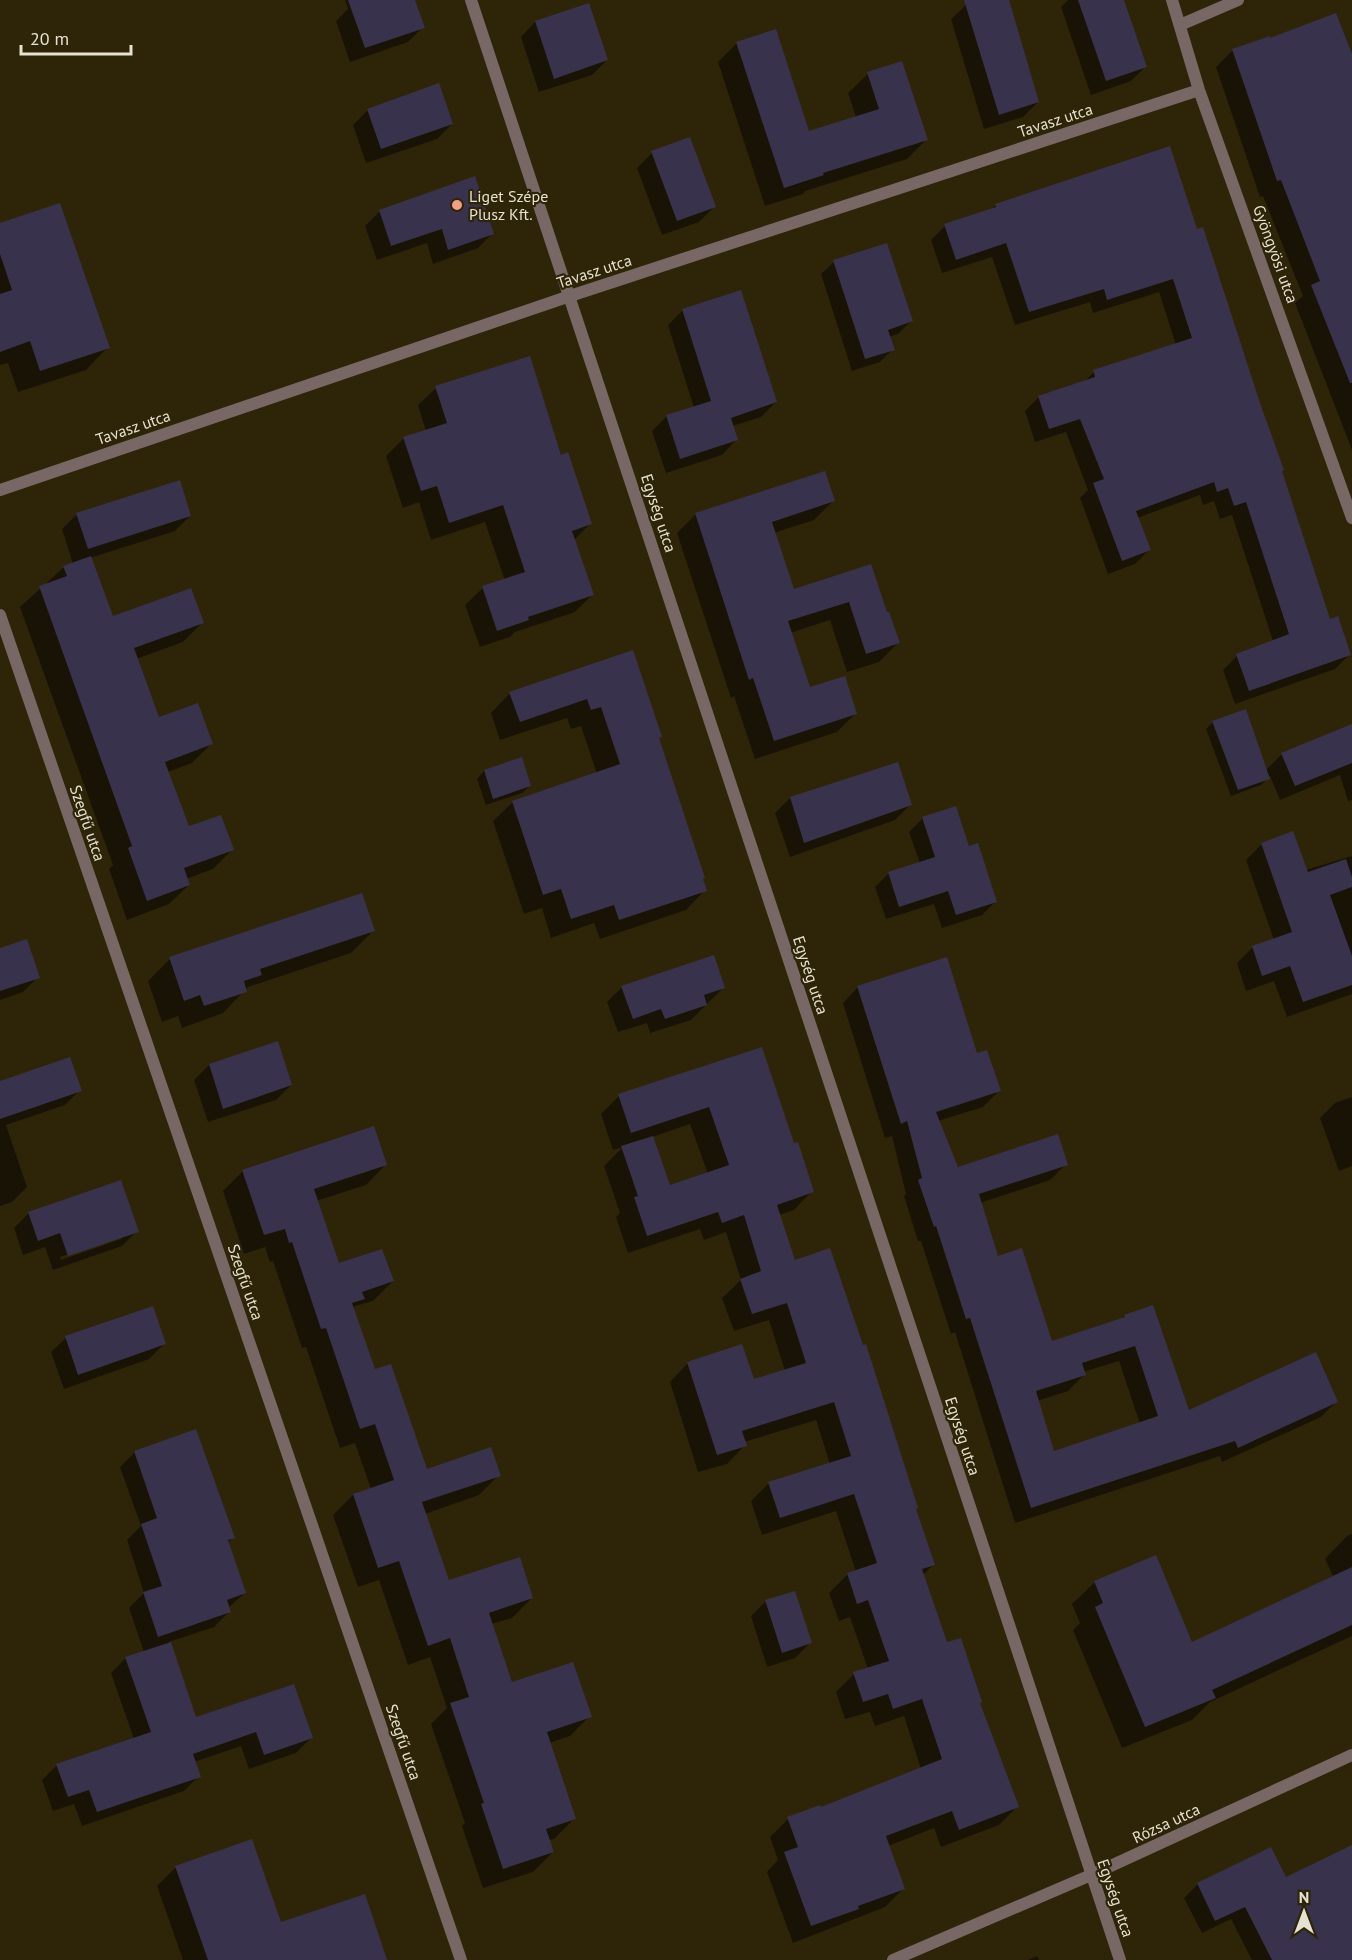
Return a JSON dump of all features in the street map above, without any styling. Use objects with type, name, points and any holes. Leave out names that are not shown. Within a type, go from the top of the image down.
[{"type":"street","name":"Egység utca","points":[[471,0],[1120,1960]]},
{"type":"street","name":"Gyöngyösi utca","points":[[1172,0],[1199,90],[1352,518]]},
{"type":"street","points":[[1180,25],[1238,0]]},
{"type":"street","name":"Tavasz utca","points":[[0,490],[570,296],[1199,90]]},
{"type":"street","name":"Szegfű utca","points":[[0,615],[461,1960]]},
{"type":"street","name":"Rózsa utca","points":[[893,1960],[1091,1875],[1352,1755]]},
{"type":"building","points":[[348,0],[415,0],[425,28],[365,48]]},
{"type":"building","points":[[964,0],[1009,0],[1039,102],[999,115]]},
{"type":"building","points":[[1078,0],[1124,0],[1147,67],[1106,81]]},
{"type":"building","points":[[589,3],[608,60],[554,79],[535,21]]},
{"type":"building","points":[[1336,13],[1352,54],[1352,383],[1350,383],[1311,285],[1320,281],[1281,180],[1277,181],[1232,49],[1270,36],[1270,38]]},
{"type":"building","points":[[776,29],[809,131],[879,109],[867,72],[902,61],[928,140],[823,173],[824,175],[784,188],[736,42]]},
{"type":"building","points":[[439,83],[453,124],[381,149],[367,109]]},
{"type":"building","points":[[690,137],[716,207],[677,221],[651,151]]},
{"type":"building","points":[[1170,146],[1197,229],[1203,227],[1284,470],[1282,471],[1330,619],[1338,616],[1351,655],[1249,691],[1236,654],[1289,634],[1246,502],[1234,506],[1228,488],[1217,492],[1214,482],[1136,511],[1151,550],[1122,561],[1093,483],[1104,479],[1080,419],[1049,429],[1038,396],[1095,377],[1093,370],[1192,338],[1173,279],[1107,300],[1104,289],[1029,312],[1006,243],[956,260],[944,224],[996,207],[995,204]]},
{"type":"building","points":[[475,176],[494,234],[448,250],[442,229],[391,246],[379,210]]},
{"type":"building","points":[[60,203],[110,348],[40,371],[30,341],[0,352],[0,294],[12,290],[0,254],[0,223]]},
{"type":"building","points":[[887,243],[913,321],[888,330],[895,350],[865,359],[833,260]]},
{"type":"building","points":[[741,290],[777,402],[731,418],[738,440],[680,459],[666,415],[711,401],[682,309]]},
{"type":"building","points":[[530,356],[561,455],[568,452],[592,524],[572,531],[594,595],[528,617],[529,620],[497,631],[482,586],[525,572],[503,505],[449,523],[437,486],[421,491],[403,437],[447,423],[435,386]]},
{"type":"building","points":[[825,471],[835,501],[772,522],[794,589],[871,564],[900,643],[866,654],[849,602],[788,621],[810,687],[845,676],[857,714],[774,741],[753,678],[749,680],[695,513]]},
{"type":"building","points":[[180,480],[191,516],[88,549],[76,513]]},
{"type":"building","points":[[91,556],[113,616],[191,588],[204,623],[134,648],[159,717],[198,703],[213,744],[165,762],[189,826],[221,815],[234,850],[184,868],[190,885],[147,901],[128,848],[132,846],[39,586],[67,576],[63,566]]},
{"type":"building","points":[[633,650],[662,737],[659,738],[705,878],[703,879],[707,891],[619,920],[614,905],[571,919],[561,889],[543,895],[512,801],[620,764],[601,707],[591,710],[587,699],[520,722],[509,692]]},
{"type":"building","points":[[1246,709],[1270,779],[1238,790],[1212,721]]},
{"type":"building","points":[[1352,724],[1352,763],[1295,786],[1281,753]]},
{"type":"building","points":[[522,757],[531,786],[493,799],[484,770]]},
{"type":"building","points":[[898,762],[912,805],[804,843],[790,797]]},
{"type":"building","points":[[956,806],[969,846],[978,843],[997,902],[956,915],[948,891],[899,907],[888,872],[935,857],[922,817]]},
{"type":"building","points":[[1293,831],[1308,872],[1346,859],[1352,877],[1352,887],[1330,895],[1352,956],[1352,985],[1303,1002],[1290,966],[1262,976],[1252,946],[1292,932],[1261,843]]},
{"type":"building","points":[[362,893],[375,931],[260,969],[262,975],[244,981],[247,992],[204,1006],[200,995],[184,1001],[169,957]]},
{"type":"building","points":[[27,939],[40,978],[0,991],[0,948]]},
{"type":"building","points":[[714,955],[725,988],[704,995],[707,1005],[665,1019],[661,1009],[633,1019],[621,986]]},
{"type":"building","points":[[947,957],[977,1053],[987,1050],[1001,1091],[936,1112],[958,1167],[1058,1134],[1068,1165],[979,1194],[998,1256],[1022,1248],[1052,1341],[1125,1317],[1124,1315],[1153,1305],[1189,1410],[1316,1352],[1338,1402],[1238,1448],[1235,1441],[1031,1508],[970,1318],[966,1319],[936,1226],[934,1227],[918,1180],[922,1178],[907,1121],[901,1124],[857,986]],"holes":[[[1135,1346],[1158,1416],[1054,1451],[1036,1391],[1086,1375],[1082,1363]]]},
{"type":"building","points":[[278,1041],[292,1085],[223,1109],[209,1064]]},
{"type":"building","points":[[762,1047],[794,1143],[798,1142],[814,1192],[777,1205],[795,1260],[830,1248],[863,1345],[866,1344],[935,1565],[922,1569],[947,1642],[961,1638],[982,1702],[980,1703],[1019,1807],[959,1830],[952,1811],[886,1836],[905,1889],[811,1926],[784,1852],[798,1847],[787,1817],[820,1805],[821,1807],[942,1759],[922,1699],[893,1709],[888,1694],[863,1702],[853,1672],[889,1661],[868,1600],[857,1604],[847,1573],[877,1563],[854,1494],[780,1518],[768,1482],[851,1456],[834,1402],[742,1431],[747,1446],[717,1455],[687,1362],[742,1344],[754,1379],[806,1363],[787,1303],[752,1314],[740,1279],[761,1271],[744,1215],[722,1223],[718,1212],[647,1236],[634,1197],[638,1196],[621,1146],[653,1136],[670,1185],[729,1165],[709,1107],[631,1133],[618,1094]]},
{"type":"building","points":[[70,1057],[82,1091],[0,1119],[0,1081]]},
{"type":"building","points":[[374,1126],[387,1165],[314,1189],[339,1263],[382,1249],[394,1281],[362,1292],[365,1299],[352,1303],[375,1369],[391,1364],[427,1469],[491,1447],[501,1476],[422,1502],[449,1580],[520,1557],[533,1598],[489,1613],[512,1682],[573,1662],[592,1717],[547,1732],[576,1819],[546,1829],[554,1852],[503,1869],[481,1804],[484,1803],[450,1703],[469,1697],[450,1638],[428,1646],[399,1561],[378,1568],[353,1494],[394,1480],[375,1424],[360,1429],[326,1328],[321,1329],[292,1242],[289,1243],[285,1229],[264,1235],[242,1170]]},
{"type":"building","points":[[121,1180],[139,1232],[68,1256],[60,1233],[38,1241],[28,1212]]},
{"type":"building","points":[[153,1306],[166,1344],[78,1375],[65,1336]]},
{"type":"building","points":[[196,1429],[235,1538],[228,1540],[246,1593],[227,1600],[231,1612],[158,1637],[143,1592],[162,1586],[141,1524],[157,1518],[134,1451]]},
{"type":"building","points":[[1156,1555],[1192,1642],[1352,1567],[1352,1625],[1212,1690],[1216,1698],[1145,1727],[1095,1607],[1103,1603],[1094,1581]]},
{"type":"building","points":[[795,1591],[812,1643],[782,1653],[765,1600]]},
{"type":"building","points":[[171,1642],[196,1717],[294,1684],[313,1738],[264,1755],[256,1732],[193,1754],[201,1777],[97,1812],[89,1790],[68,1797],[56,1764],[151,1732],[125,1657]]},
{"type":"building","points":[[252,1839],[281,1922],[365,1894],[387,1960],[208,1960],[175,1866]]},
{"type":"building","points":[[1352,1845],[1352,1960],[1272,1960],[1245,1907],[1215,1921],[1197,1883],[1271,1847],[1286,1877]]},
{"type":"place","name":"Liget Szépe Plusz Kft.","points":[[457,205]]}]
